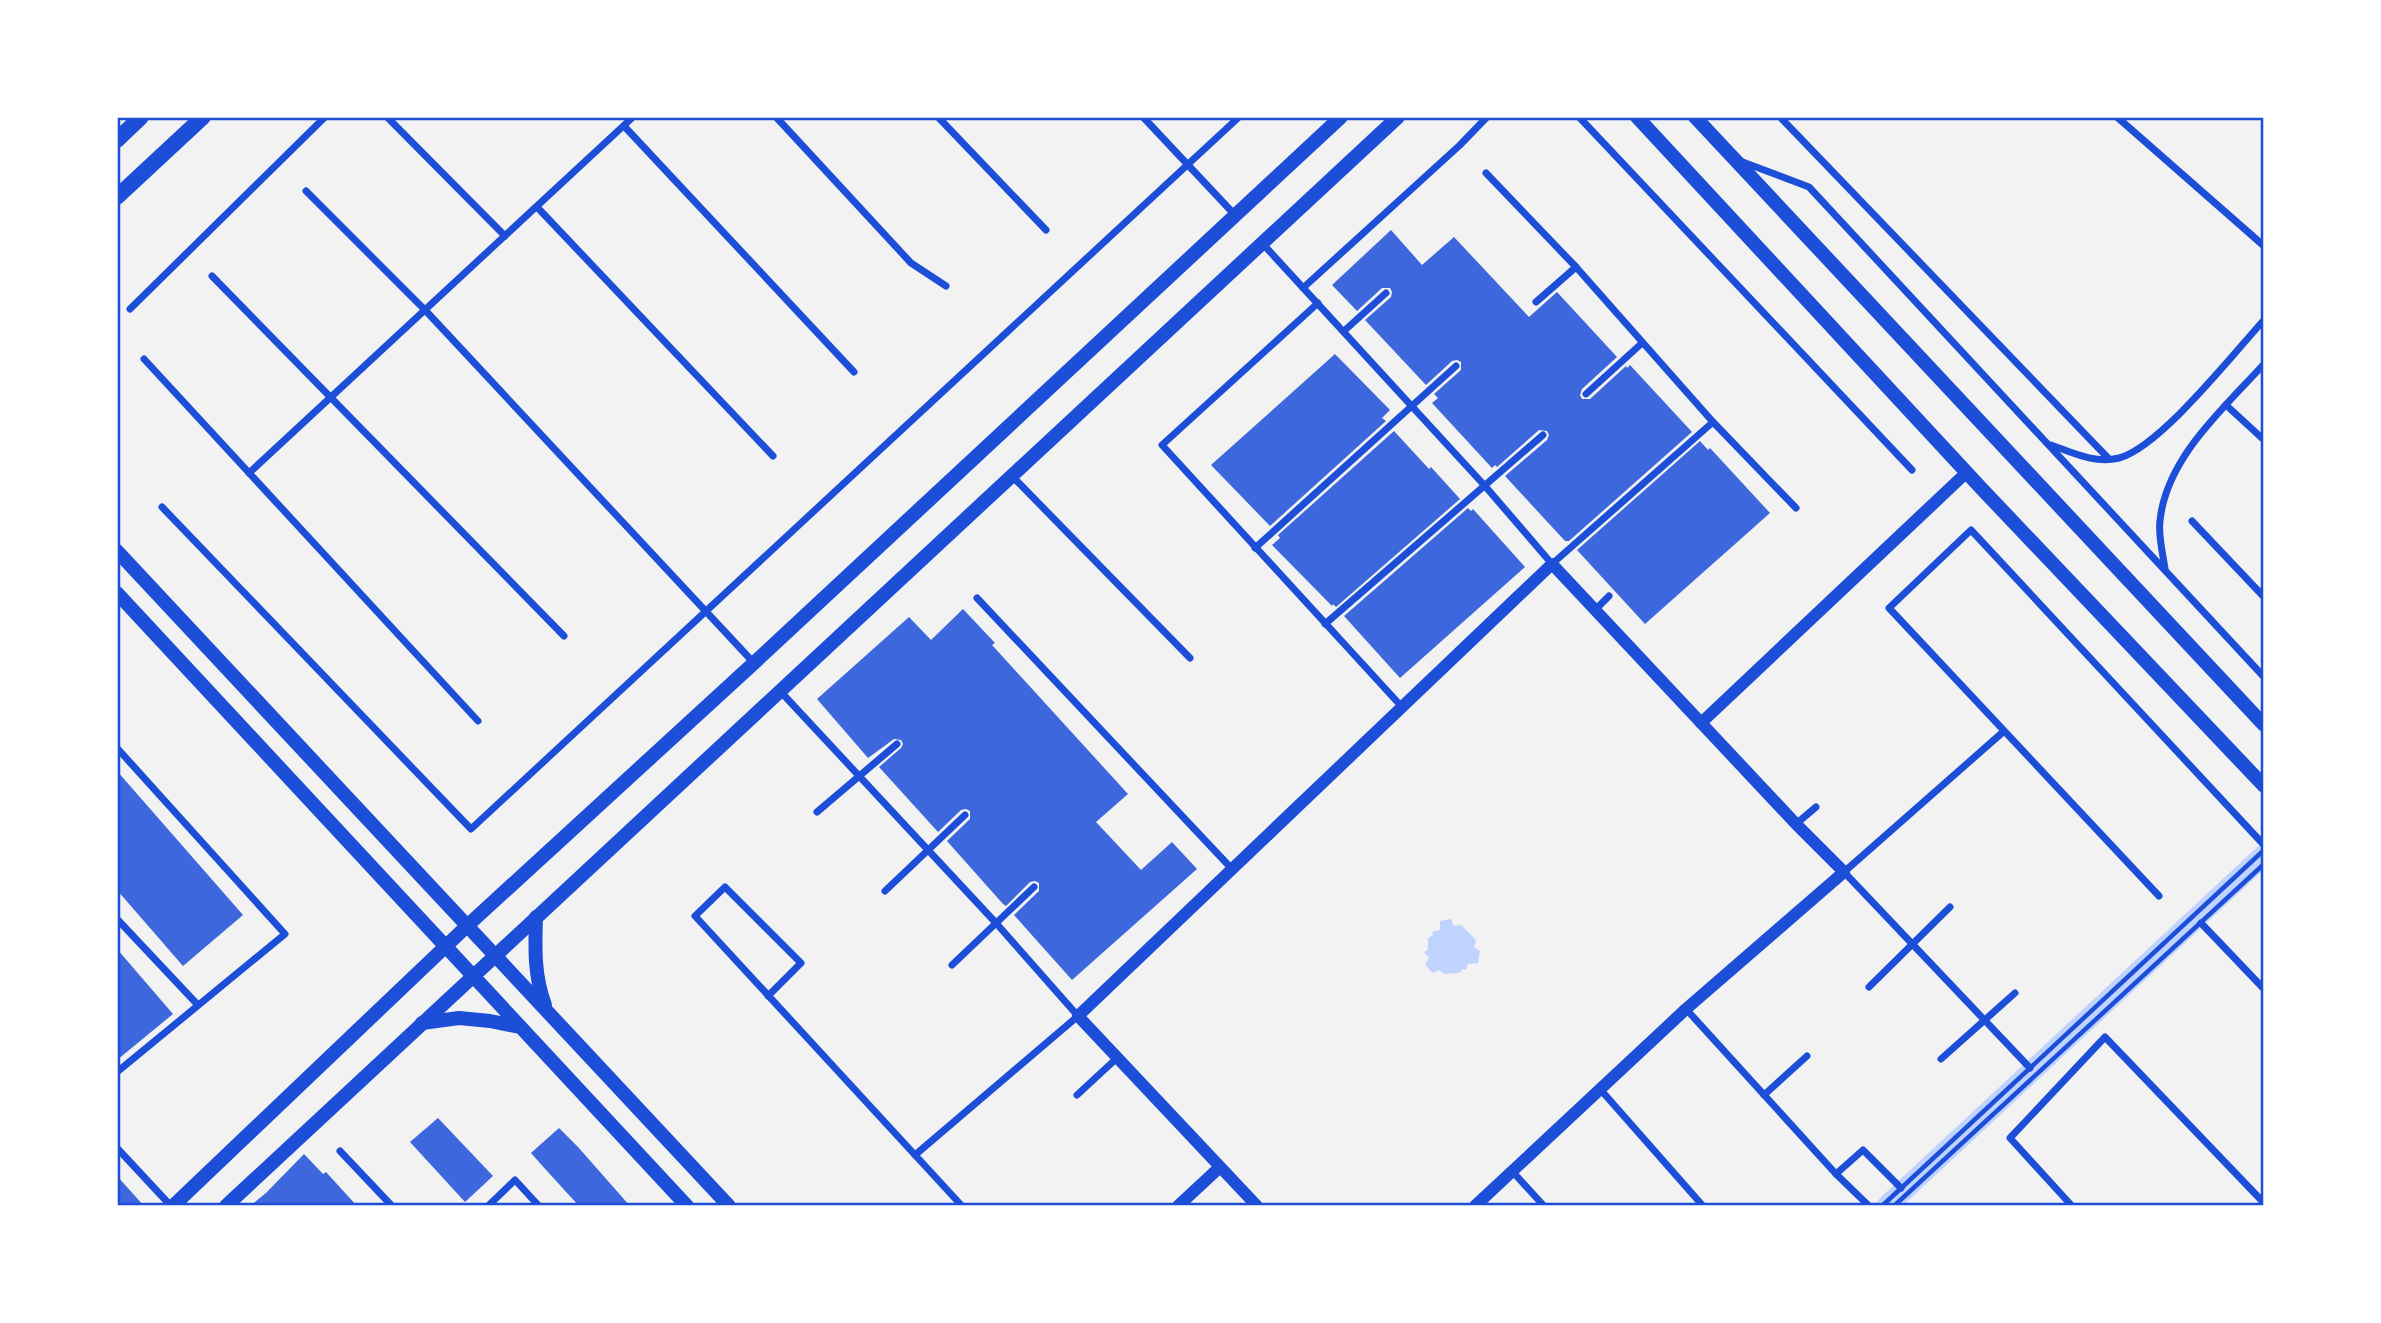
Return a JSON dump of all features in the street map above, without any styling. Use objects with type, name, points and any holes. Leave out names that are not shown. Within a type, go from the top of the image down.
[{"type":"main road","points":[[117,140],[141,117]]},
{"type":"main road","points":[[119,192],[203,117]]},
{"type":"main road","points":[[172,1206],[467,926],[754,663],[1340,117]]},
{"type":"main road","points":[[226,1206],[1398,117]]},
{"type":"main road","points":[[1637,117],[2264,786]]},
{"type":"main road","points":[[1695,117],[2264,725]]},
{"type":"main road","points":[[117,551],[729,1206]]},
{"type":"main road","points":[[117,593],[687,1206]]},
{"type":"main road","points":[[536,917],[538,988],[548,1012]]},
{"type":"main road","points":[[422,1023],[459,1018],[520,1027]]},
{"type":"street","points":[[130,309],[325,117]]},
{"type":"street","points":[[249,473],[634,117]]},
{"type":"street","points":[[776,117],[911,263],[946,286]]},
{"type":"street","points":[[938,117],[1046,230]]},
{"type":"street","points":[[1143,117],[1235,215]]},
{"type":"street","points":[[162,508],[471,829],[1239,117]]},
{"type":"street","points":[[1303,288],[1460,145],[1487,117]]},
{"type":"street","points":[[1579,117],[1912,470]]},
{"type":"street","points":[[1780,117],[2108,458]]},
{"type":"street","points":[[2117,117],[2264,246]]},
{"type":"street","points":[[388,118],[505,236]]},
{"type":"street","points":[[624,126],[854,372]]},
{"type":"street","points":[[1735,159],[1809,187],[2264,677]]},
{"type":"street","points":[[1486,173],[1576,267],[1713,422],[1796,508]]},
{"type":"street","points":[[306,191],[425,310],[754,663]]},
{"type":"street","points":[[537,207],[773,456]]},
{"type":"street","points":[[1262,243],[1485,486],[1552,564],[2030,1068]]},
{"type":"street","points":[[1536,302],[1576,267]]},
{"type":"street","points":[[212,276],[564,636]]},
{"type":"street","points":[[1344,331],[1386,293]]},
{"type":"street","points":[[1318,303],[1162,445],[1402,707]]},
{"type":"street","points":[[2047,444],[2090,460],[2119,458],[2147,443],[2178,415],[2264,320]]},
{"type":"street","points":[[1586,394],[1642,344]]},
{"type":"street","points":[[144,359],[478,721]]},
{"type":"street","points":[[2165,570],[2160,521],[2170,480],[2186,453],[2264,364]]},
{"type":"street","points":[[1255,548],[1456,366]]},
{"type":"street","points":[[2226,405],[2264,440]]},
{"type":"street","points":[[915,1155],[1077,1016],[1552,564],[1713,422]]},
{"type":"street","points":[[1325,624],[1543,435]]},
{"type":"street","points":[[1701,723],[1967,472]]},
{"type":"street","points":[[1011,475],[1190,658]]},
{"type":"street","points":[[2192,522],[2264,597]]},
{"type":"street","points":[[2159,897],[1889,608],[1970,530],[2264,847]]},
{"type":"street","points":[[1595,610],[1609,597]]},
{"type":"street","points":[[977,598],[1232,869]]},
{"type":"street","points":[[779,690],[996,923],[1077,1016],[1256,1206]]},
{"type":"street","points":[[1475,1206],[1686,1009],[2003,732]]},
{"type":"street","points":[[817,812],[897,744]]},
{"type":"street","points":[[117,748],[285,934],[117,1072]]},
{"type":"street","points":[[1796,824],[1816,807]]},
{"type":"street","points":[[885,891],[965,815]]},
{"type":"street","points":[[768,996],[801,963],[725,887],[695,916],[768,996],[962,1206]]},
{"type":"street","points":[[952,965],[1034,887]]},
{"type":"street","points":[[1868,987],[1950,907]]},
{"type":"street","points":[[117,919],[197,1004]]},
{"type":"street","points":[[2201,923],[2264,989]]},
{"type":"street","points":[[1941,1059],[2015,993]]},
{"type":"street","points":[[1686,1009],[1836,1174],[1869,1206]]},
{"type":"street","points":[[2072,1206],[2010,1138],[2105,1037],[2264,1203]]},
{"type":"street","points":[[1764,1095],[1807,1056]]},
{"type":"street","points":[[1077,1095],[1117,1058]]},
{"type":"street","points":[[1600,1089],[1703,1206]]},
{"type":"street","points":[[117,1148],[172,1206]]},
{"type":"street","points":[[1836,1174],[1863,1150],[1901,1188]]},
{"type":"street","points":[[340,1151],[392,1206]]},
{"type":"street","points":[[1178,1206],[1220,1167]]},
{"type":"street","points":[[1512,1171],[1544,1206]]},
{"type":"street","points":[[488,1206],[515,1180],[540,1206]]},
{"type":"lane","points":[[1882,1206],[2264,847]]},
{"type":"lane","points":[[1894,1206],[2264,864]]},
{"type":"water","points":[[1451,919],[1454,926],[1461,925],[1476,940],[1474,947],[1480,951],[1478,963],[1468,964],[1466,970],[1463,969],[1459,973],[1444,974],[1440,970],[1432,973],[1425,964],[1429,958],[1424,952],[1428,950],[1428,938],[1433,935],[1432,932],[1440,930],[1440,921]]},
{"type":"building","points":[[1391,230],[1422,265],[1454,237],[1529,317],[1557,292],[1617,357],[1582,389],[1582,399],[1590,399],[1630,365],[1692,432],[1569,541],[1565,541],[1505,476],[1547,440],[1547,431],[1539,430],[1497,467],[1495,465],[1492,468],[1432,403],[1438,398],[1434,394],[1461,370],[1461,362],[1452,361],[1426,385],[1365,320],[1391,297],[1390,288],[1382,288],[1357,311],[1332,285]]},
{"type":"building","points":[[1335,354],[1390,410],[1382,418],[1386,421],[1270,526],[1211,465]]},
{"type":"building","points":[[1394,431],[1460,499],[1336,607],[1333,604],[1332,606],[1272,545],[1280,538],[1278,535]]},
{"type":"building","points":[[1700,441],[1708,450],[1710,448],[1770,513],[1645,624],[1577,550]]},
{"type":"building","points":[[1468,508],[1471,511],[1473,509],[1525,567],[1400,678],[1344,616]]},
{"type":"building","points":[[963,609],[995,643],[992,645],[1128,794],[1096,822],[1141,870],[1172,842],[1197,869],[1072,980],[1014,915],[1039,891],[1039,883],[1030,882],[1006,906],[1003,904],[947,841],[970,819],[970,811],[961,810],[938,832],[879,767],[901,748],[901,740],[894,739],[868,758],[817,699],[909,617],[931,640]]},
{"type":"building","points":[[117,771],[243,915],[183,966],[117,890]]},
{"type":"building","points":[[117,949],[173,1014],[117,1060]]},
{"type":"building","points":[[438,1118],[493,1176],[465,1202],[410,1142]]},
{"type":"building","points":[[559,1128],[630,1206],[579,1206],[547,1171],[531,1153]]},
{"type":"building","points":[[304,1154],[323,1174],[326,1172],[357,1206],[250,1206],[266,1193]]},
{"type":"building","points":[[117,1176],[144,1206],[117,1206]]},
{"type":"waterway","points":[[1887,1206],[2264,855]]}]
